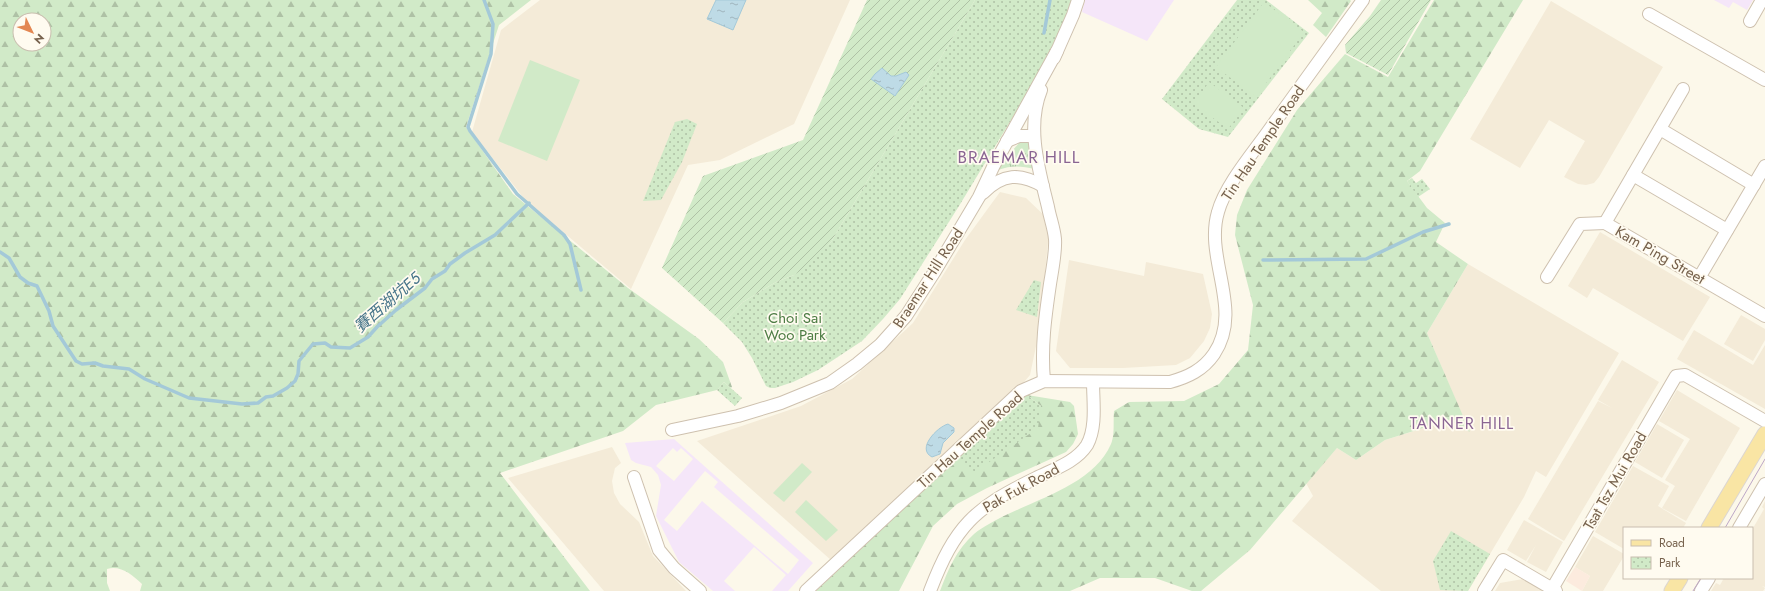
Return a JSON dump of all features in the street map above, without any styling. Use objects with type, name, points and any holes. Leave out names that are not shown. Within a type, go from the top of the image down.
[{"type":"main road","points":[[1710,527],[1765,434]]},
{"type":"main road","points":[[1672,591],[1679,579]]},
{"type":"street","name":"Braemar Hill Road","points":[[1044,381],[1042,356],[1055,242],[1054,226],[1043,186],[1034,136],[1038,97],[1078,0]]},
{"type":"street","name":"Tin Hau Temple Road","points":[[806,591],[1021,391],[1044,381],[1170,382],[1198,371],[1212,357],[1222,338],[1226,317],[1225,301],[1217,262],[1215,239],[1216,220],[1221,204],[1249,158],[1363,0]]},
{"type":"street","points":[[1750,21],[1762,0]]},
{"type":"street","points":[[1649,14],[1765,80]]},
{"type":"street","name":"Braemar Hill Road","points":[[672,430],[738,416],[782,403],[830,383],[858,364],[880,345],[906,316],[979,197],[994,164],[1057,51]]},
{"type":"street","name":"Kam Ping Street","points":[[1683,89],[1605,223],[1765,316]]},
{"type":"street","points":[[1660,129],[1754,184]]},
{"type":"street","points":[[1007,141],[1018,136],[1034,136]]},
{"type":"street","points":[[1699,278],[1765,166]]},
{"type":"street","points":[[1633,175],[1727,230]]},
{"type":"street","name":"Braemar Hill Road","points":[[979,197],[992,185],[1002,179],[1011,177],[1032,180],[1043,186]]},
{"type":"street","points":[[1547,277],[1580,224],[1605,223]]},
{"type":"street","name":"Tsat Tsz Mui Road","points":[[1554,590],[1672,382],[1679,375],[1687,376],[1765,421]]},
{"type":"street","name":"Pak Fuk Road","points":[[930,591],[940,565],[952,542],[969,520],[986,505],[1011,490],[1063,465],[1080,453],[1089,439],[1093,415],[1093,382]]},
{"type":"street","points":[[634,476],[660,550],[674,568],[700,591]]},
{"type":"street","points":[[1740,527],[1765,484]]},
{"type":"street","points":[[1484,591],[1503,560],[1554,590]]},
{"type":"street","points":[[1701,591],[1708,579]]},
{"type":"shaded area","points":[[540,0],[850,0],[794,124],[720,160],[688,165],[631,289],[526,201],[472,132],[501,30]]},
{"type":"shaded area","points":[[1085,0],[1174,0],[1147,41],[1082,12]]},
{"type":"shaded area","points":[[1714,0],[1753,0],[1747,10],[1733,2],[1729,8]]},
{"type":"shaded area","points":[[1551,1],[1663,67],[1599,177],[1594,183],[1586,185],[1578,184],[1564,177],[1585,141],[1549,120],[1520,168],[1470,139]]},
{"type":"shaded area","points":[[1000,192],[1026,198],[1047,218],[1049,233],[1039,332],[1030,375],[1018,389],[832,561],[697,441],[801,406],[852,379],[913,323],[965,240]]},
{"type":"shaded area","points":[[1600,232],[1710,297],[1683,341],[1593,288],[1587,298],[1568,286]]},
{"type":"shaded area","points":[[1069,260],[1144,276],[1146,262],[1203,274],[1212,314],[1210,328],[1204,341],[1190,358],[1176,365],[1123,368],[1070,368],[1056,351]]},
{"type":"shaded area","points":[[1468,264],[1619,353],[1546,477],[1536,471],[1524,497],[1468,591],[1381,591],[1292,521],[1313,496],[1306,483],[1337,448],[1356,460],[1385,440],[1450,420],[1469,431],[1427,333]]},
{"type":"shaded area","points":[[1741,315],[1765,329],[1765,340],[1753,361],[1724,344]]},
{"type":"shaded area","points":[[1694,330],[1753,365],[1765,345],[1765,409],[1677,359]]},
{"type":"shaded area","points":[[1622,360],[1659,382],[1564,541],[1528,519],[1598,401],[1612,408],[1598,400]]},
{"type":"shaded area","points":[[1677,390],[1740,428],[1686,521],[1662,508],[1675,486],[1665,480],[1690,439],[1659,421]]},
{"type":"shaded area","points":[[1657,424],[1684,440],[1662,478],[1635,462]]},
{"type":"shaded area","points":[[674,439],[813,563],[788,591],[772,591],[786,575],[754,547],[724,581],[735,591],[713,591],[679,562],[656,516],[661,485],[658,475],[651,467],[631,460],[625,443]],"holes":[[[673,448],[677,452],[681,448],[693,459],[674,481],[656,466]],[[705,471],[718,482],[714,487],[799,560],[788,574],[702,501],[677,531],[664,520]]]},
{"type":"shaded area","points":[[612,447],[621,463],[615,468],[612,481],[614,493],[620,504],[639,522],[653,556],[686,591],[604,591],[508,478]]},
{"type":"shaded area","points":[[1633,466],[1669,486],[1658,506],[1686,523],[1684,527],[1623,527],[1623,548],[1595,532]]},
{"type":"shaded area","points":[[1765,501],[1765,587],[1762,586],[1765,588],[1763,591],[1711,591],[1716,583],[1720,585],[1723,579],[1753,579],[1753,528],[1764,509],[1762,507]]},
{"type":"shaded area","points":[[1524,520],[1563,542],[1546,572],[1527,562],[1536,545],[1526,561],[1507,550]]},
{"type":"shaded area","points":[[1593,536],[1623,553],[1623,558],[1603,591],[1582,591],[1590,576],[1575,567]]},
{"type":"shaded area","points":[[1575,567],[1590,576],[1582,591],[1566,581]]},
{"type":"shaded area","points":[[1523,579],[1544,591],[1495,591],[1500,583]]},
{"type":"green space","points":[[0,0],[531,0],[499,25],[466,127],[513,194],[628,288],[699,339],[723,362],[732,387],[731,388],[724,382],[717,390],[656,405],[623,431],[500,473],[590,591],[140,591],[142,584],[134,577],[122,570],[112,568],[107,569],[107,583],[110,591],[0,591]]},
{"type":"green space","points":[[867,0],[975,0],[831,242],[803,269],[794,275],[776,282],[743,302],[723,323],[662,268],[703,176],[803,140]]},
{"type":"green space","name":"Choi Sai Woo Park","points":[[975,0],[1072,0],[1054,46],[1042,69],[959,206],[900,299],[862,341],[818,370],[793,382],[775,388],[766,386],[742,342],[723,323],[743,302],[776,282],[794,275],[831,242]]},
{"type":"green space","points":[[1237,0],[1266,0],[1309,33],[1228,137],[1199,129],[1162,99]]},
{"type":"green space","points":[[1308,0],[1351,1],[1326,37],[1313,25],[1322,13]]},
{"type":"green space","points":[[1381,0],[1431,0],[1388,75],[1346,53],[1345,45],[1370,16]]},
{"type":"green space","points":[[1434,0],[1523,0],[1420,171],[1407,181],[1427,208],[1445,223],[1436,242],[1468,264],[1427,333],[1470,432],[1449,420],[1385,440],[1356,460],[1337,448],[1250,550],[1201,591],[1192,591],[1155,578],[1100,578],[1070,591],[940,591],[957,554],[968,540],[983,527],[1074,483],[1089,472],[1102,459],[1112,440],[1114,411],[1129,402],[1184,401],[1219,384],[1248,350],[1253,305],[1235,235],[1237,215],[1247,190],[1297,110],[1345,54],[1388,77]]},
{"type":"green space","points":[[1264,2],[1304,32],[1256,97],[1216,67]]},
{"type":"green space","points":[[530,60],[580,80],[547,161],[498,141]]},
{"type":"green space","points":[[1209,82],[1244,108],[1228,129],[1194,104]]},
{"type":"green space","points":[[687,119],[697,124],[682,162],[661,200],[643,201],[675,122]]},
{"type":"green space","points":[[1030,142],[1035,169],[1016,166],[998,170],[1019,143]]},
{"type":"green space","points":[[1412,178],[1416,183],[1422,179],[1430,189],[1418,197],[1407,181]]},
{"type":"green space","points":[[1034,280],[1041,282],[1037,317],[1016,310]]},
{"type":"green space","points":[[724,382],[742,398],[735,406],[717,390]]},
{"type":"green space","points":[[1027,395],[1070,402],[1074,406],[1078,434],[1073,444],[1066,452],[987,488],[957,504],[933,526],[899,591],[816,591],[957,459],[1041,406]]},
{"type":"green space","points":[[1027,395],[1041,406],[1038,428],[975,472],[957,459],[964,449]]},
{"type":"green space","points":[[802,463],[812,472],[784,502],[773,493]]},
{"type":"green space","points":[[806,500],[838,530],[826,541],[795,512]]},
{"type":"green space","points":[[1451,531],[1490,554],[1468,591],[1440,590],[1433,561]]},
{"type":"water","points":[[716,0],[746,0],[733,30],[707,19]]},
{"type":"water","points":[[882,68],[891,76],[896,76],[906,72],[909,75],[895,96],[871,79]]},
{"type":"water","points":[[948,424],[954,428],[954,432],[943,443],[940,454],[932,457],[926,449],[927,444],[939,429]]},
{"type":"waterway","points":[[484,0],[493,24],[491,54],[468,127],[517,194],[564,235],[570,244],[581,290]]},
{"type":"waterway","points":[[1044,33],[1050,0]]},
{"type":"waterway","name":"賽西湖坑E5","points":[[0,252],[9,258],[20,277],[28,283],[37,286],[49,311],[53,326],[76,361],[82,364],[95,363],[103,366],[129,369],[145,379],[189,398],[242,404],[258,403],[266,397],[273,396],[287,388],[295,381],[298,374],[299,361],[313,344],[325,343],[331,347],[350,348],[368,337],[396,310],[425,288],[432,279],[445,271],[450,264],[495,235],[529,203]]},
{"type":"waterway","points":[[1263,260],[1366,259],[1423,232],[1449,224]]},
{"type":"tram line","points":[[1726,527],[1765,459]]},
{"type":"tram line","points":[[1693,591],[1700,579]]},
{"type":"district","name":"BRAEMAR HILL","points":[[1019,157]]},
{"type":"district","name":"TANNER HILL","points":[[1462,423]]}]
